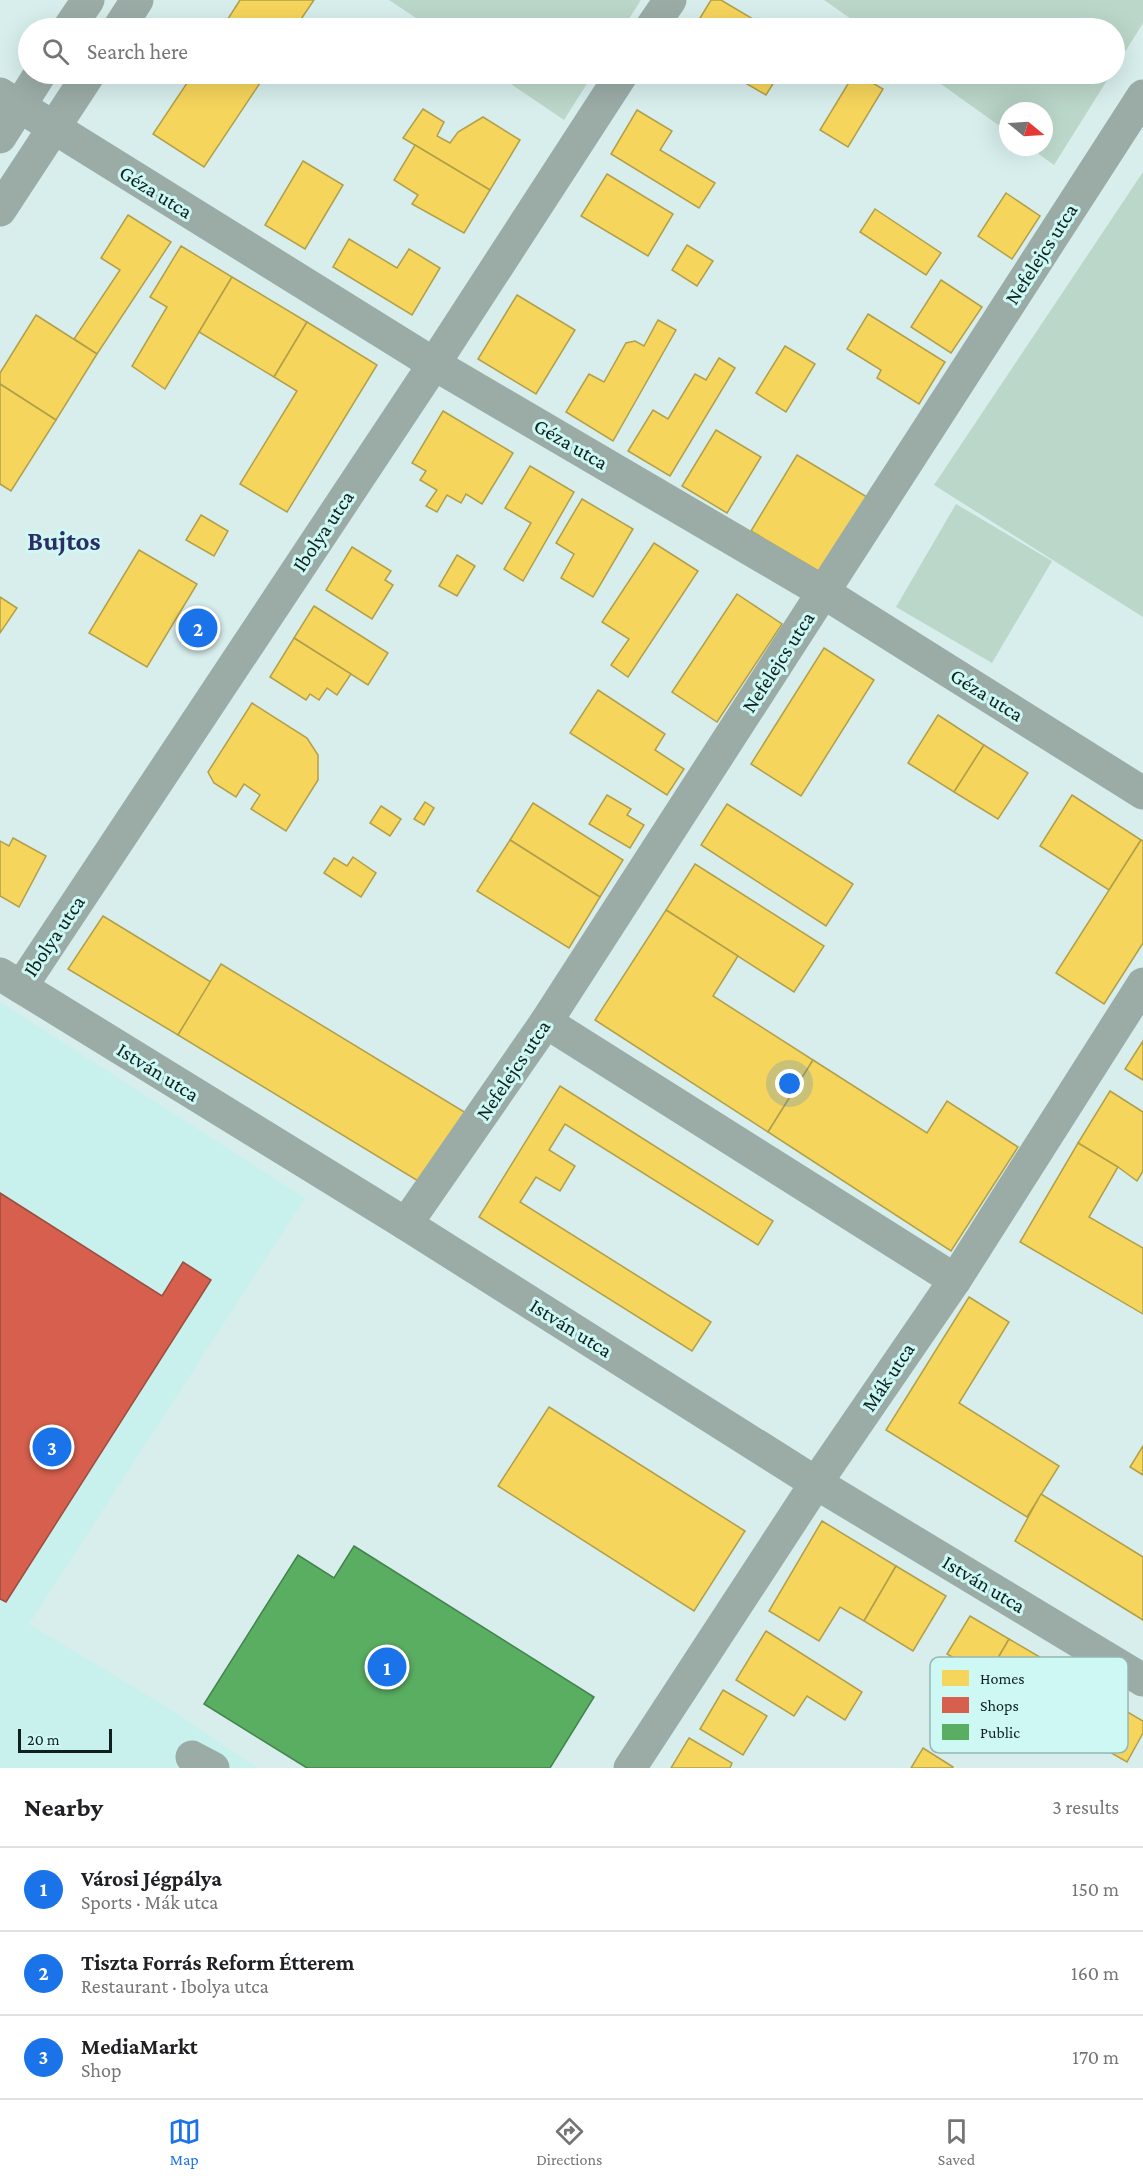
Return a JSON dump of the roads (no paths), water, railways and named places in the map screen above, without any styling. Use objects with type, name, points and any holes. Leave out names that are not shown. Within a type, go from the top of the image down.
[{"type":"street","points":[[76,18],[88,0]]},
{"type":"street","points":[[125,18],[137,0]]},
{"type":"street","points":[[658,18],[670,0]]},
{"type":"street","points":[[0,137],[10,100],[28,84]]},
{"type":"street","points":[[0,210],[83,84]]},
{"type":"street","name":"Ibolya utca","points":[[10,980],[434,364],[616,84]]},
{"type":"street","name":"Nefelejcs utca","points":[[406,1224],[546,1022],[1143,96]]},
{"type":"street","name":"Géza utca","points":[[10,100],[434,364],[823,592],[1143,793]]},
{"type":"street","name":"István utca","points":[[10,980],[406,1224],[816,1483],[1105,1657]]},
{"type":"street","name":"Mák utca","points":[[630,1768],[816,1483],[955,1280],[1143,984]]},
{"type":"street","points":[[546,1022],[955,1280]]},
{"type":"street","name":"István utca","points":[[1128,1671],[1143,1680]]},
{"type":"place","name":"Tiszta Forrás Reform Étterem","points":[[198,628]]},
{"type":"place","name":"MediaMarkt","points":[[52,1447]]},
{"type":"place","name":"Városi Jégpálya","points":[[387,1667]]},
{"type":"district","name":"Bujtos","points":[[64,541]]}]
